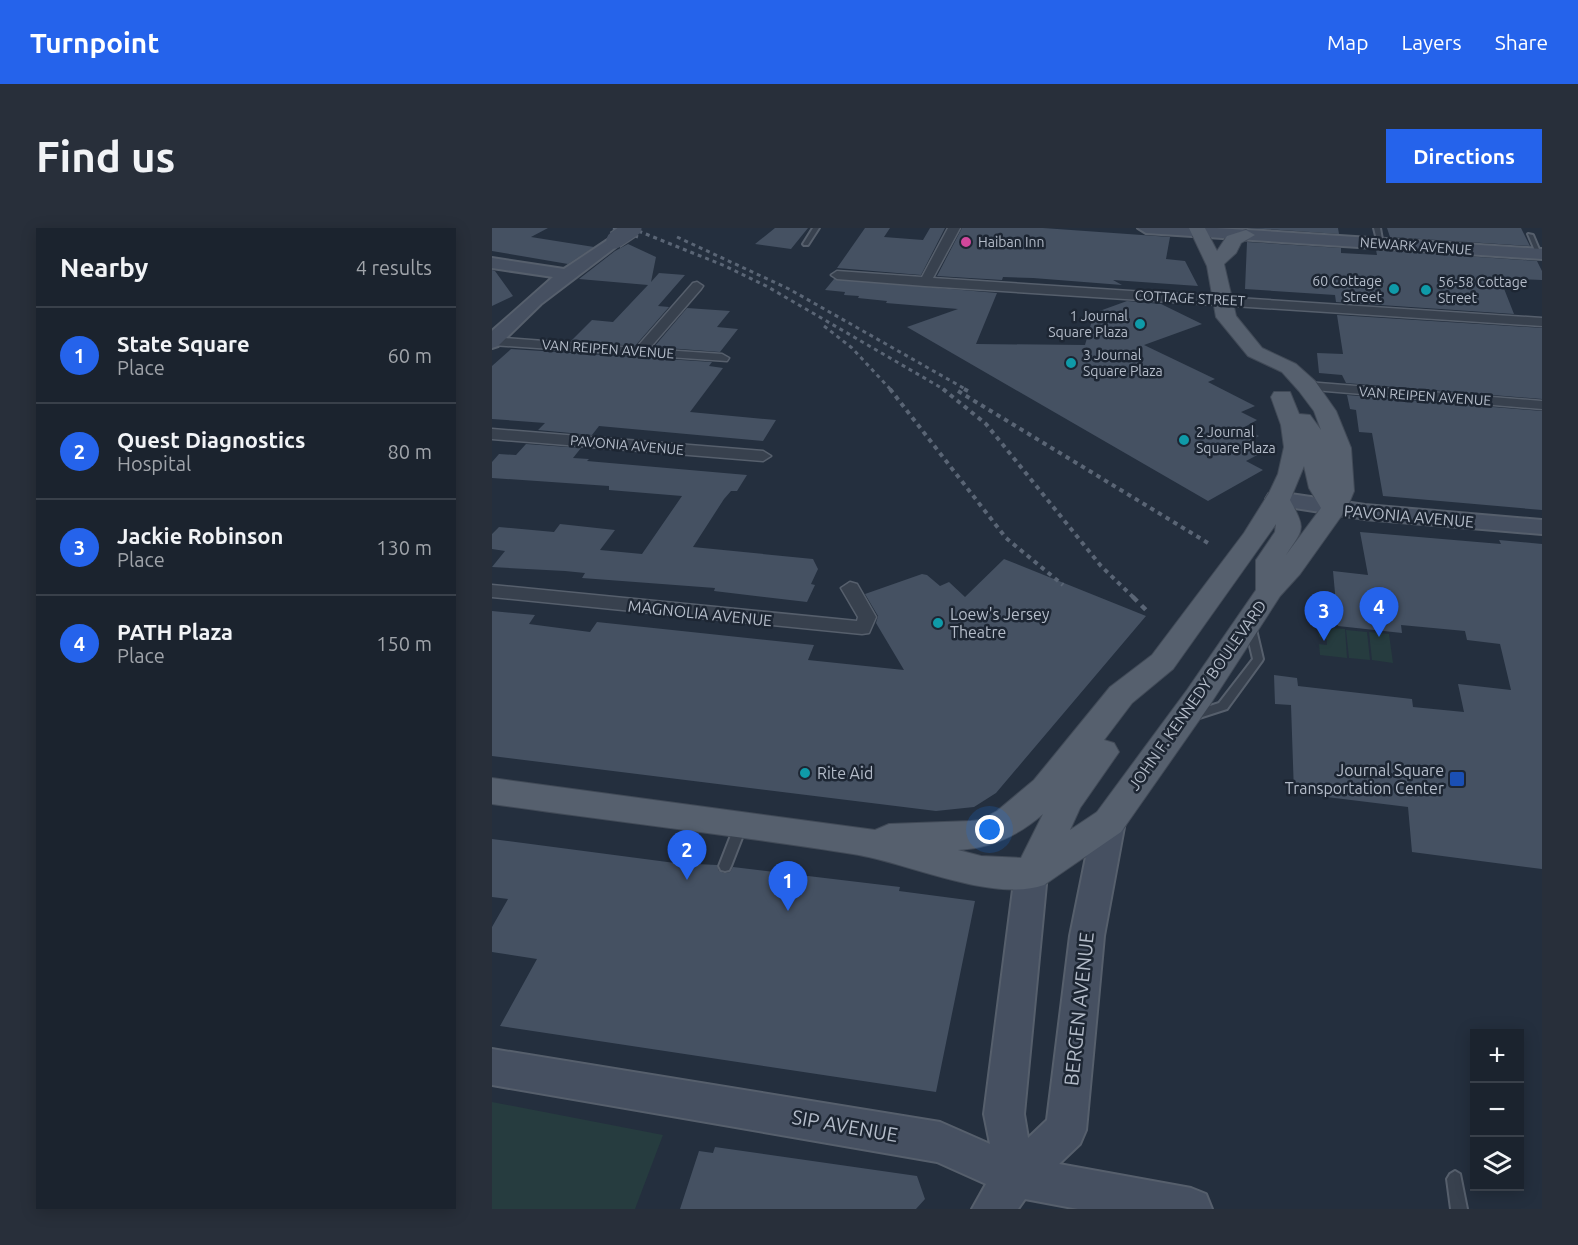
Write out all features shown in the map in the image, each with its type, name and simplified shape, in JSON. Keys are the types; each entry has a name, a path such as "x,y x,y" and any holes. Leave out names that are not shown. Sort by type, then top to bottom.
{"main road":[{"name":"JOHN F. KENNEDY BOULEVARD","path":"492,791 856,840 981,871 1031,874 1109,822 1250,622 1270,590 1290,568 1334,508 1342,491 1339,448 1324,411 1307,386 1289,368 1254,352 1226,316 1215,263 1198,230"},
{"path":"1215,263 1230,249 1233,240 1246,235"},
{"name":"JOHN F. KENNEDY BOULEVARD","path":"856,840 987,833 1012,818 1043,791 1070,761 1123,693 1157,668 1277,499 1295,456 1293,428 1282,397 1256,364 1254,352"},
{"path":"1282,397 1312,432 1318,454 1321,488 1334,508"},
{"path":"1270,590 1269,560 1288,532 1289,523 1277,499"},
{"path":"1031,874 1066,801 1143,698 1157,668"}],"street":[{"path":"493,341 526,306 565,274 633,228"},
{"path":"925,282 954,228"},
{"name":"NEWARK AVENUE","path":"1146,228 1246,235 1379,236 1540,253"},
{"path":"492,263 565,274"},
{"name":"COTTAGE STREET","path":"837,275 1542,322"},
{"path":"640,351 697,286"},
{"name":"VAN REIPEN AVENUE","path":"493,341 722,358"},
{"name":"VAN REIPEN AVENUE","path":"1307,386 1542,405"},
{"name":"PAVONIA AVENUE","path":"492,434 763,456"},
{"name":"PAVONIA AVENUE","path":"1277,499 1334,508 1542,527"},
{"name":"MAGNOLIA AVENUE","path":"492,591 862,628 867,617 850,588"},
{"name":"BERGEN AVENUE","path":"993,1209 1016,1177 1066,1130 1096,869 1109,822"},
{"path":"1016,1177 1004,1114 1029,908 1031,874"},
{"name":"SIP AVENUE","path":"492,1067 940,1142 1016,1177 1191,1209"}],"lane":[{"path":"806,244 816,228"},
{"path":"1530,235 1540,253"},
{"path":"725,866 742,825"},
{"path":"1455,1179 1459,1209"}],"green space":[{"path":"1318,627 1345,629 1347,658 1320,655 1319,644 1327,645 1327,639 1319,637"},
{"path":"1346,630 1367,632 1370,660 1349,658"},
{"path":"1369,632 1389,634 1393,663 1372,660"},
{"path":"492,1102 663,1135 635,1209 492,1209"}],"building":[{"path":"492,228 548,228 531,237 594,247 568,264 492,251"},
{"path":"775,228 808,228 791,249 755,244"},
{"path":"865,228 890,228 884,237 923,240 930,228 945,228 921,275 837,268"},
{"path":"962,228 1043,228 1170,237 1166,259 1185,261 1198,286 1113,280 1122,285 1033,278 1003,277 1002,280 937,276"},
{"path":"1251,228 1338,228 1339,234"},
{"path":"1387,228 1521,228 1530,246 1390,237"},
{"path":"1247,242 1341,248 1341,253 1377,255 1376,250 1537,261 1542,271 1542,280 1501,281 1514,314 1336,302 1335,295 1245,289"},
{"path":"628,244 656,257 651,282 659,273 685,275 658,306 669,307 635,346 571,341 592,320 613,322 648,285 579,279 615,251"},
{"path":"492,270 513,296 492,306"},
{"path":"834,279 997,293 976,344 1085,345 1094,313 1127,301 1161,304 1202,324 1144,345 1215,379 1208,382 1255,406 1241,412 1257,420 1243,428 1259,436 1245,444 1261,453 1246,461 1263,470 1208,501 907,327 958,309 886,303 887,301 858,298 859,296 844,295 845,292 825,290"},
{"path":"687,308 730,311 717,327 738,329 720,352 654,347"},
{"path":"1337,315 1542,328 1542,399 1346,383 1342,375 1319,373 1317,353 1343,354"},
{"path":"511,349 712,362 709,366 723,368 690,412 776,420 763,441 599,426 592,435 538,430 545,423 492,419 492,366"},
{"path":"1347,395 1542,411 1542,510 1383,496 1372,433 1359,432 1356,410 1350,409"},
{"path":"526,444 581,448 573,458 589,459 587,461 747,475 737,491 731,491 724,499 693,547 813,559 818,569 811,584 815,585 807,602 714,591 715,588 582,578 585,573 492,567 505,551 492,549 492,534 499,527 554,532 560,524 615,530 600,550 642,554 682,496 609,490 609,486 492,478 492,462 499,454 516,455"},
{"name":"Journal Square Transportation Center","path":"1360,532 1501,544 1499,540 1542,544 1542,869 1412,852 1408,807 1294,793 1291,705 1275,704 1274,675 1297,678 1298,686 1412,699 1413,707 1464,712 1458,684 1511,690 1500,644 1467,640 1465,631 1401,625 1402,633 1338,626 1333,571 1368,575"},
{"path":"1004,559 1146,616 996,793 974,807 936,811 492,756 492,611 535,615 529,624 590,632 597,622 814,645 808,660 904,670 876,623 878,616 865,594 922,574 927,575 940,586 949,582 965,597"},
{"path":"492,839 675,863 717,865 719,871 724,873 730,872 733,867 900,887 899,891 975,901 936,1092 500,1026 537,959 492,952 492,927 508,899 492,897"},
{"path":"715,1147 917,1176 925,1199 916,1209 680,1209 699,1151 713,1153"}],"railway":[{"path":"613,228 638,237"},
{"path":"631,228 725,266 768,287 945,390"},
{"path":"677,237 789,289 967,390"},
{"path":"824,326 852,348 891,390"},
{"path":"890,389 1006,538 1063,585"},
{"path":"943,389 986,424 1101,566 1134,598"},
{"path":"964,389 968,391"},
{"path":"958,391 1208,543"},
{"path":"1134,598 1148,612"}],"place":[{"name":"Haiban Inn","path":"966,242"},
{"name":"60 Cottage Street","path":"1394,289"},
{"name":"56-58 Cottage Street","path":"1426,290"},
{"name":"1 Journal Square Plaza","path":"1140,324"},
{"name":"3 Journal Square Plaza","path":"1071,363"},
{"name":"2 Journal Square Plaza","path":"1184,440"},
{"name":"Loew's Jersey Theatre","path":"938,623"},
{"name":"PATH Plaza","path":"1379,637"},
{"name":"Jackie Robinson","path":"1324,641"},
{"name":"Rite Aid","path":"805,773"},
{"name":"Journal Square Transportation Center","path":"1457,779"},
{"name":"Quest Diagnostics","path":"687,880"},
{"name":"State Square","path":"788,911"}]}
